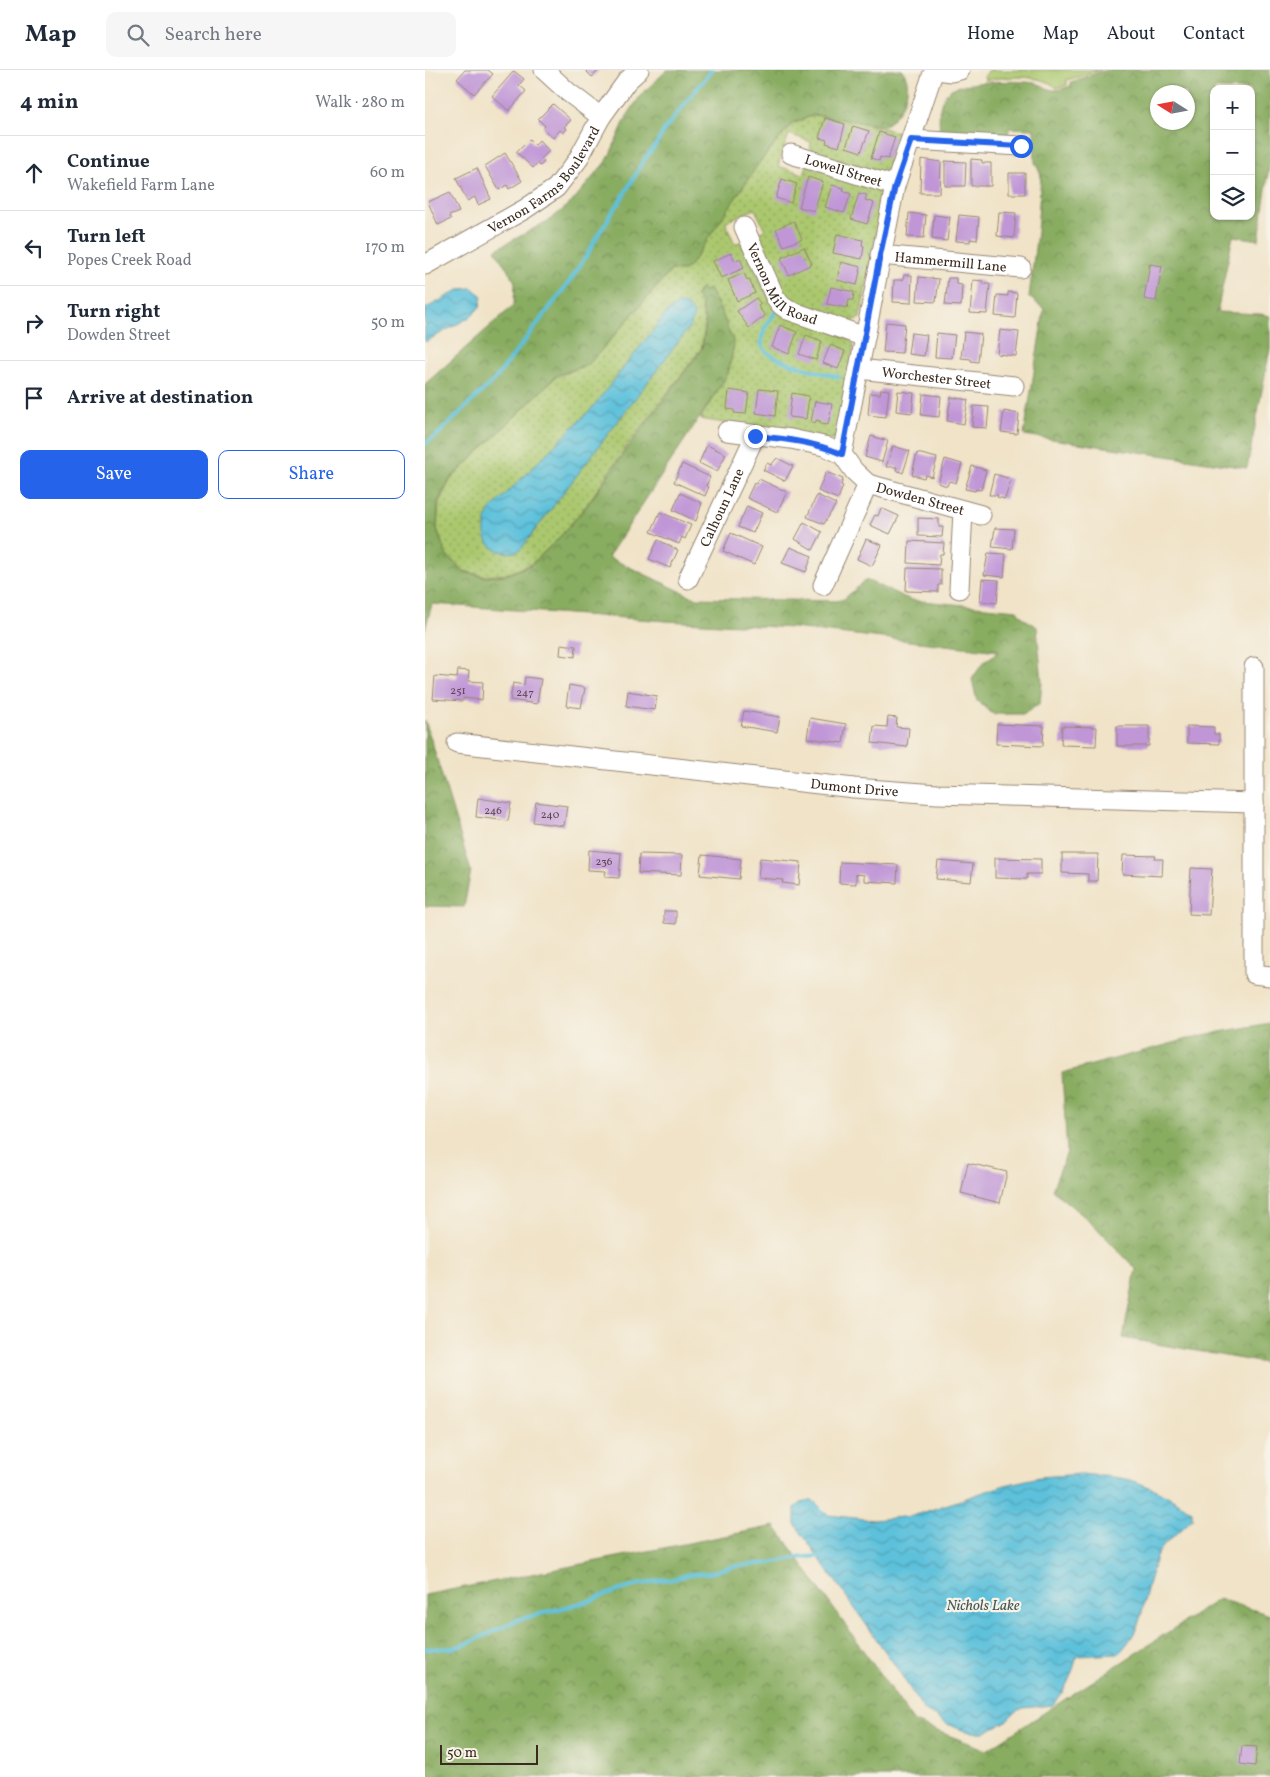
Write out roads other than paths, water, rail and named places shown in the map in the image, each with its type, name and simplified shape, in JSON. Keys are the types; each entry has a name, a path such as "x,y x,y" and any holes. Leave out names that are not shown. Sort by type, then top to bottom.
{"street":[{"path":"544,70 568,92 601,117"},
{"name":"Vernon Farms Boulevard","path":"425,265 525,209 556,188 577,161 601,117 627,81 639,70"},
{"path":"727,431 791,439 824,446 842,454 895,186 936,70 951,72 960,70"},
{"path":"911,140 1021,146"},
{"name":"Lowell Street","path":"791,154 895,186"},
{"name":"Vernon Mill Road","path":"744,227 775,297 781,305 789,310 865,337"},
{"name":"Hammermill Lane","path":"880,255 1021,268"},
{"name":"Worchester Street","path":"859,369 1014,386"},
{"name":"Calhoun Lane","path":"689,579 755,436"},
{"name":"Dowden Street","path":"842,454 854,471 868,484 972,513 959,589"},
{"path":"823,585 868,484"},
{"path":"1254,666 1255,804 1262,975"},
{"name":"Dumont Drive","path":"457,743 854,788 937,794 1255,804"}],"water":[{"path":"472,288 482,296 480,307 470,317 425,342 425,309 460,289"},
{"path":"679,304 688,307 694,314 691,325 520,550 506,552 496,550 487,541 485,536 487,516 490,510 592,408 668,311"},
{"name":"Nichols Lake","path":"1082,1474 1123,1479 1145,1485 1170,1497 1192,1511 1192,1519 1165,1544 1157,1555 1138,1624 1134,1633 1118,1654 1077,1656 1068,1682 1053,1705 1023,1708 1005,1722 983,1733 965,1731 947,1724 924,1710 894,1664 795,1524 795,1508 804,1501 814,1501 828,1515 873,1520 913,1516 1005,1485 1040,1477"}],"waterway":[{"path":"425,444 436,436 496,378 567,285 664,130 712,70"},
{"path":"777,310 766,326 763,335 762,345 766,351 796,366 839,377"},
{"path":"425,1649 454,1648 469,1643 517,1620 593,1600 640,1584 665,1579 670,1580 690,1574 709,1573 735,1566 821,1556"}]}
